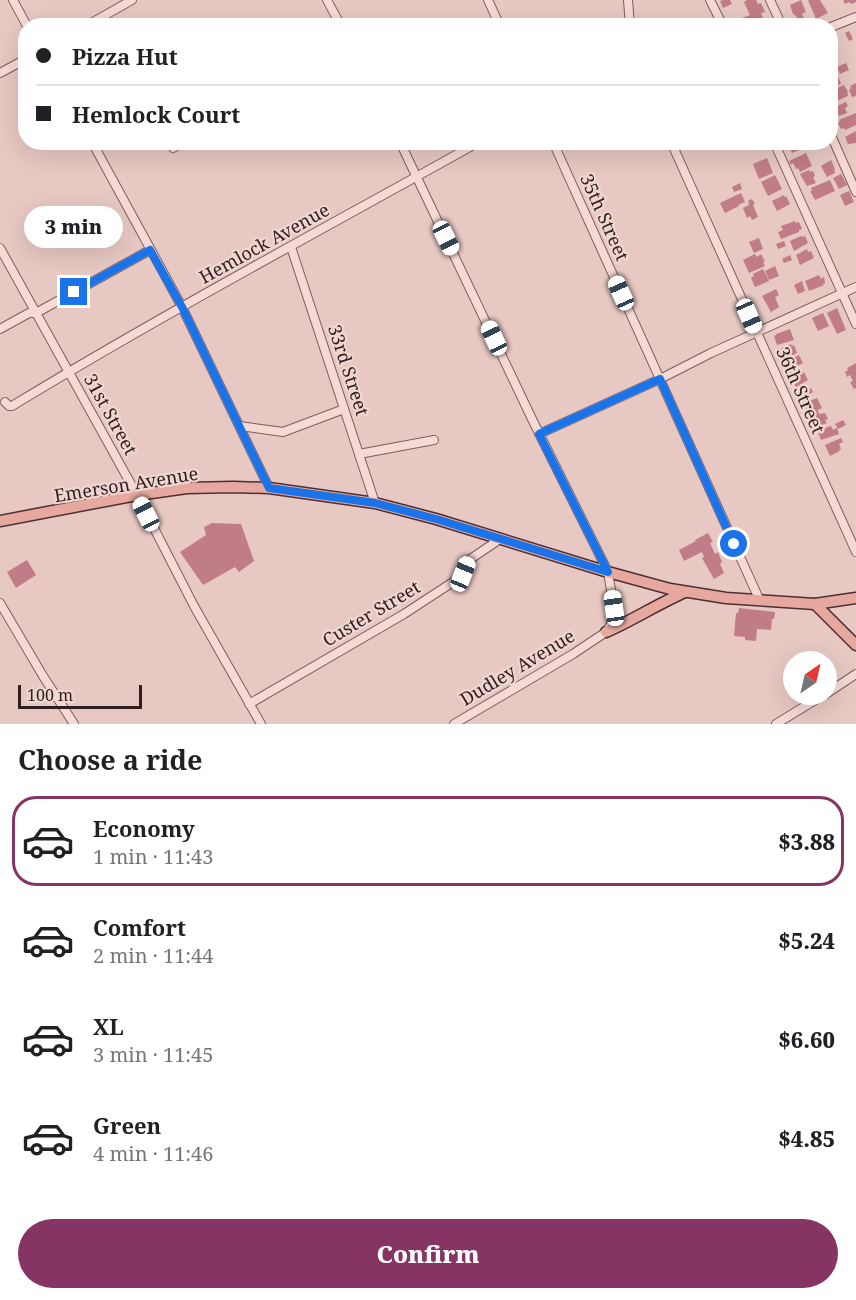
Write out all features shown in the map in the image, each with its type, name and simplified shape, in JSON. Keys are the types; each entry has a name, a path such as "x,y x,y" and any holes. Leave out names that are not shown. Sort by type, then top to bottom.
{"main road":[{"name":"Emerson Avenue","path":"0,521 187,488 269,488 375,503 436,519 608,572 686,592 726,598 815,604 856,598"},
{"path":"606,632 686,592"},
{"path":"815,604 856,645"}],"street":[{"path":"13,0 23,18"},
{"path":"100,18 132,0"},
{"path":"327,0 336,18"},
{"path":"488,0 496,18"},
{"path":"628,0 629,18"},
{"path":"710,0 719,18"},
{"path":"770,0 778,18"},
{"path":"838,24 856,17"},
{"path":"0,73 18,63"},
{"path":"96,150 182,307 269,488"},
{"path":"404,150 539,434 608,572 614,608 611,624 606,632"},
{"name":"Hemlock Avenue","path":"5,402 12,406 182,307 465,150"},
{"name":"35th Street","path":"557,150 759,601"},
{"name":"36th Street","path":"675,150 856,552"},
{"path":"778,150 856,324"},
{"path":"838,150 856,192"},
{"name":"33rd Street","path":"291,247 375,503"},
{"path":"0,329 29,313 36,313 150,250"},
{"name":"31st Street","path":"1,251 137,495 194,606 261,724"},
{"path":"539,434 856,287"},
{"path":"240,426 283,432 344,409"},
{"path":"359,454 434,440"},
{"name":"Custer Street","path":"249,704 404,614 463,574 469,560 500,539"},
{"path":"0,603 74,724"},
{"name":"Dudley Avenue","path":"454,724 606,632"},
{"path":"837,687 856,674"},
{"path":"776,724 808,705"}],"building":[{"path":"730,0 732,4 723,8 720,1"},
{"path":"756,0 758,4 761,3 765,12 761,13 763,18 742,18 750,15 744,2"},
{"path":"801,0 806,12 802,14 804,18 797,18 790,5"},
{"path":"808,0 820,0 828,13 816,18"},
{"path":"843,0 856,0 856,2 845,4"},
{"path":"849,31 853,39 849,41 845,33"},
{"path":"846,63 849,70 840,74 838,67"},
{"path":"856,83 856,96 852,97 850,86"},
{"path":"844,85 848,96 838,100 838,88"},
{"path":"846,102 847,113 839,116 838,106"},
{"path":"856,113 856,125 845,130 841,129 839,120"},
{"path":"856,131 856,143 848,144 845,137"},
{"path":"806,153 812,166 800,172 789,161"},
{"path":"767,158 773,173 759,179 753,164"},
{"path":"831,160 835,173 827,177 821,166"},
{"path":"809,170 813,171 816,183 807,186 800,174"},
{"path":"841,174 847,185 839,189 833,178"},
{"path":"775,175 782,189 768,196 761,182"},
{"path":"830,180 835,191 815,200 810,191 812,191 811,188"},
{"path":"740,183 742,189 734,192 732,187"},
{"path":"849,191 854,202 845,206 840,195"},
{"path":"741,193 745,202 725,213 720,203"},
{"path":"784,195 790,204 777,211 772,201"},
{"path":"752,199 758,217 752,220 750,216 747,218 743,208 749,205 748,201"},
{"path":"795,221 799,222 802,229 781,239 778,232 783,230 781,226"},
{"path":"805,236 808,243 794,251 790,241"},
{"path":"759,238 763,249 754,253 749,242"},
{"path":"784,241 786,246 778,249 776,244"},
{"path":"807,249 808,252 811,251 814,258 800,265 796,255"},
{"path":"755,254 757,257 761,254 765,266 749,273 743,260"},
{"path":"790,255 792,260 784,263 782,259"},
{"path":"775,266 779,276 769,280 765,271"},
{"path":"763,269 769,281 755,287 751,278 753,274"},
{"path":"819,275 821,279 824,277 824,285 809,291 805,281"},
{"path":"802,281 805,291 798,294 794,285"},
{"path":"776,289 779,295 775,297 779,307 771,312 762,296"},
{"path":"837,308 846,330 837,334 827,313"},
{"path":"823,313 829,326 818,331 812,318"},
{"path":"790,329 794,340 777,345 774,336"},
{"path":"791,344 794,345 797,353 782,360 778,350"},
{"path":"799,355 803,363 794,368 796,371 790,373 785,362"},
{"path":"856,363 856,388 854,389 850,382 853,381 850,375 847,377 845,372 847,368"},
{"path":"804,372 808,380 796,387 791,376"},
{"path":"806,386 813,392 807,397 808,400 803,401 797,390"},
{"path":"817,398 822,408 818,410 819,414 825,413 828,419 825,420 827,423 816,428 805,406 810,404 809,401"},
{"path":"843,420 846,425 838,429 835,424"},
{"path":"831,426 833,430 837,428 839,434 821,440 818,430"},
{"path":"841,438 843,442 839,444 840,451 830,456 825,445"},
{"path":"212,523 241,524 254,561 239,572 235,567 203,585 180,552 206,535 204,527"},
{"path":"708,533 713,542 710,543 715,554 718,552 722,562 720,564 724,573 714,579 702,558 704,557 702,552 684,561 679,550"},
{"path":"27,560 36,575 16,588 7,572"},
{"path":"739,608 775,612 771,630 757,629 756,641 734,636 736,613"}],"route":[{"path":"74,292 150,250 182,307 269,488 375,503 436,519 608,572 539,434 660,379 734,544"}]}
